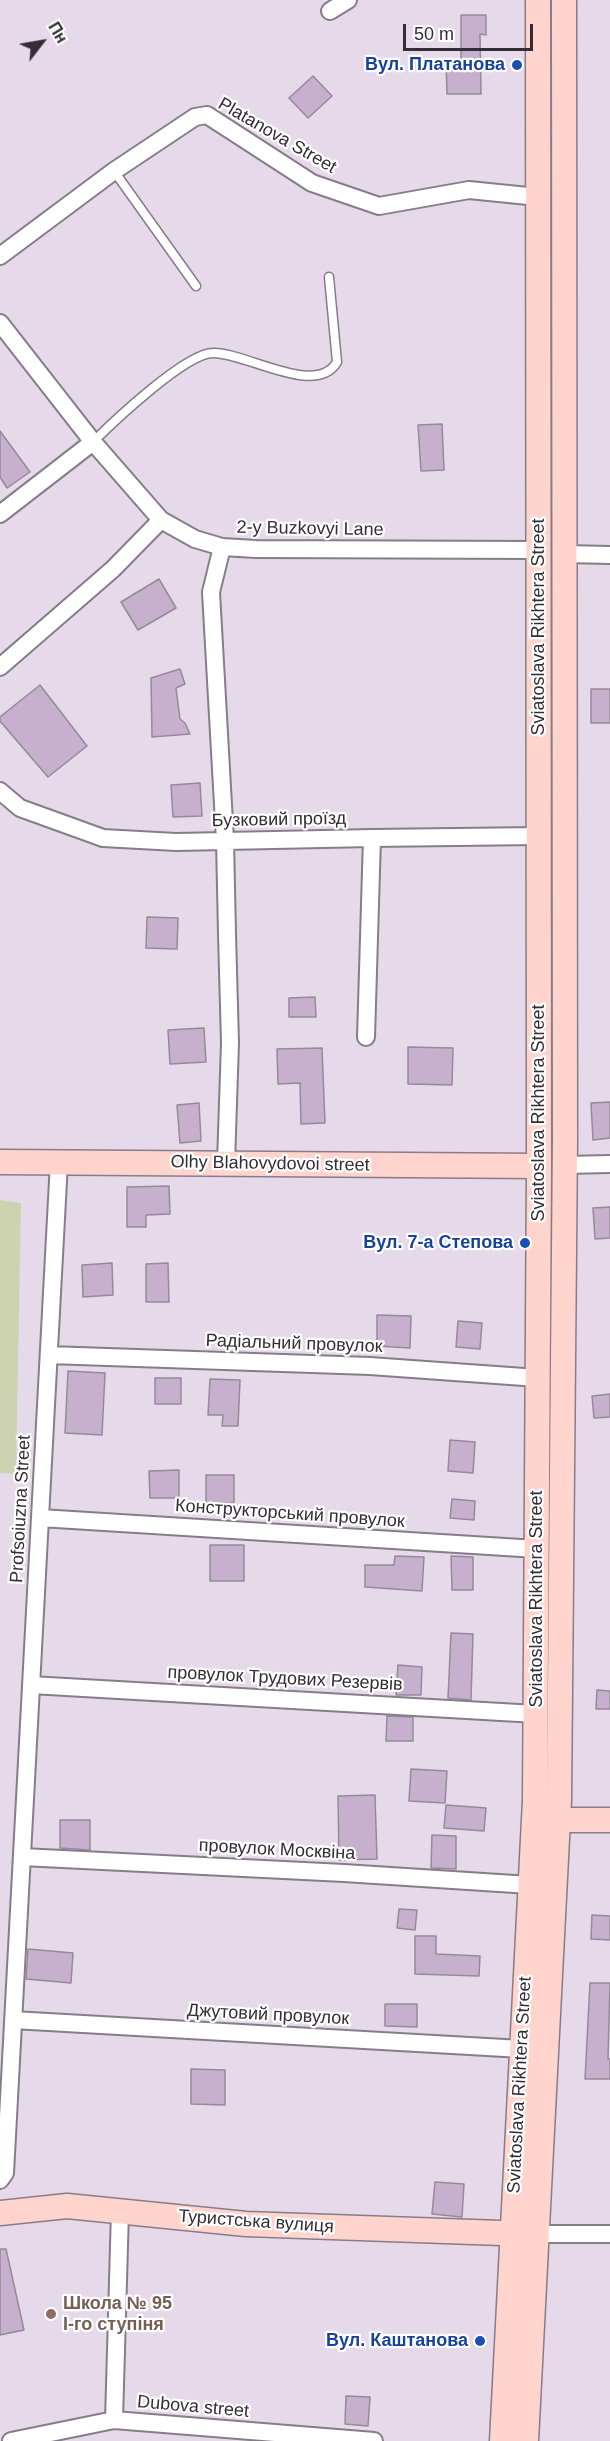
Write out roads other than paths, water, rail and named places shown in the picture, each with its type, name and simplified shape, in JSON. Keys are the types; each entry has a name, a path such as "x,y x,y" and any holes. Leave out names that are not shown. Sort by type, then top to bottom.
{"main road":[{"name":"Sviatoslava Rikhtera Street","path":"526,2441 522,2049 534,1819 538,1377 538,0"},
{"name":"Sviatoslava Rikhtera Street","path":"502,2441 525,2234 558,1821 565,1165 564,0"},
{"name":"Olhy Blahovydovoi street","path":"0,1162 539,1166"},
{"path":"534,1819 610,1820"},
{"name":"Туристська вулиця","path":"0,2214 67,2206 246,2224 525,2234"}],"street":[{"path":"330,11 348,0"},
{"name":"Platanova Street","path":"0,256 114,171 195,117 207,114 312,183 379,206 469,190 538,197"},
{"name":"2-y Buzkovyi Lane","path":"0,323 93,442 161,520 195,538 222,547 267,549 538,550"},
{"path":"0,514 93,442"},
{"path":"0,667 113,569 161,520"},
{"path":"222,547 211,592 225,840 230,1043 226,1163"},
{"path":"564,554 610,555"},
{"name":"Бузковий проїзд","path":"0,790 20,808 103,838 176,842 539,836"},
{"path":"366,1037 372,838"},
{"name":"Profsoiuzna Street","path":"0,2180 5,2173 59,1162"},
{"path":"565,1165 610,1164"},
{"name":"Радіальний провулок","path":"49,1355 370,1366 538,1377"},
{"name":"Конструкторський провулок","path":"40,1518 537,1549"},
{"name":"провулок Трудових Резервів","path":"31,1685 536,1714"},
{"name":"провулок Москвіна","path":"22,1857 345,1873 530,1885"},
{"name":"Джутовий провулок","path":"13,2020 522,2049"},
{"path":"114,2420 120,2211"},
{"name":"Туристська вулиця","path":"525,2234 610,2234"},
{"name":"Dubova street","path":"11,2441 114,2420 374,2441"}],"lane":[{"path":"114,171 196,286"},
{"path":"93,442 120,415 177,369 211,352 240,357 284,373 320,375 332,371 337,362 329,277"}],"place":[{"name":"Вул. Платанова","path":"517,65"},
{"name":"Вул. 7-а Степова","path":"525,1243"},
{"name":"Школа № 95 І-го ступіня","path":"51,2314"},
{"name":"Вул. Каштанова","path":"480,2341"}]}
